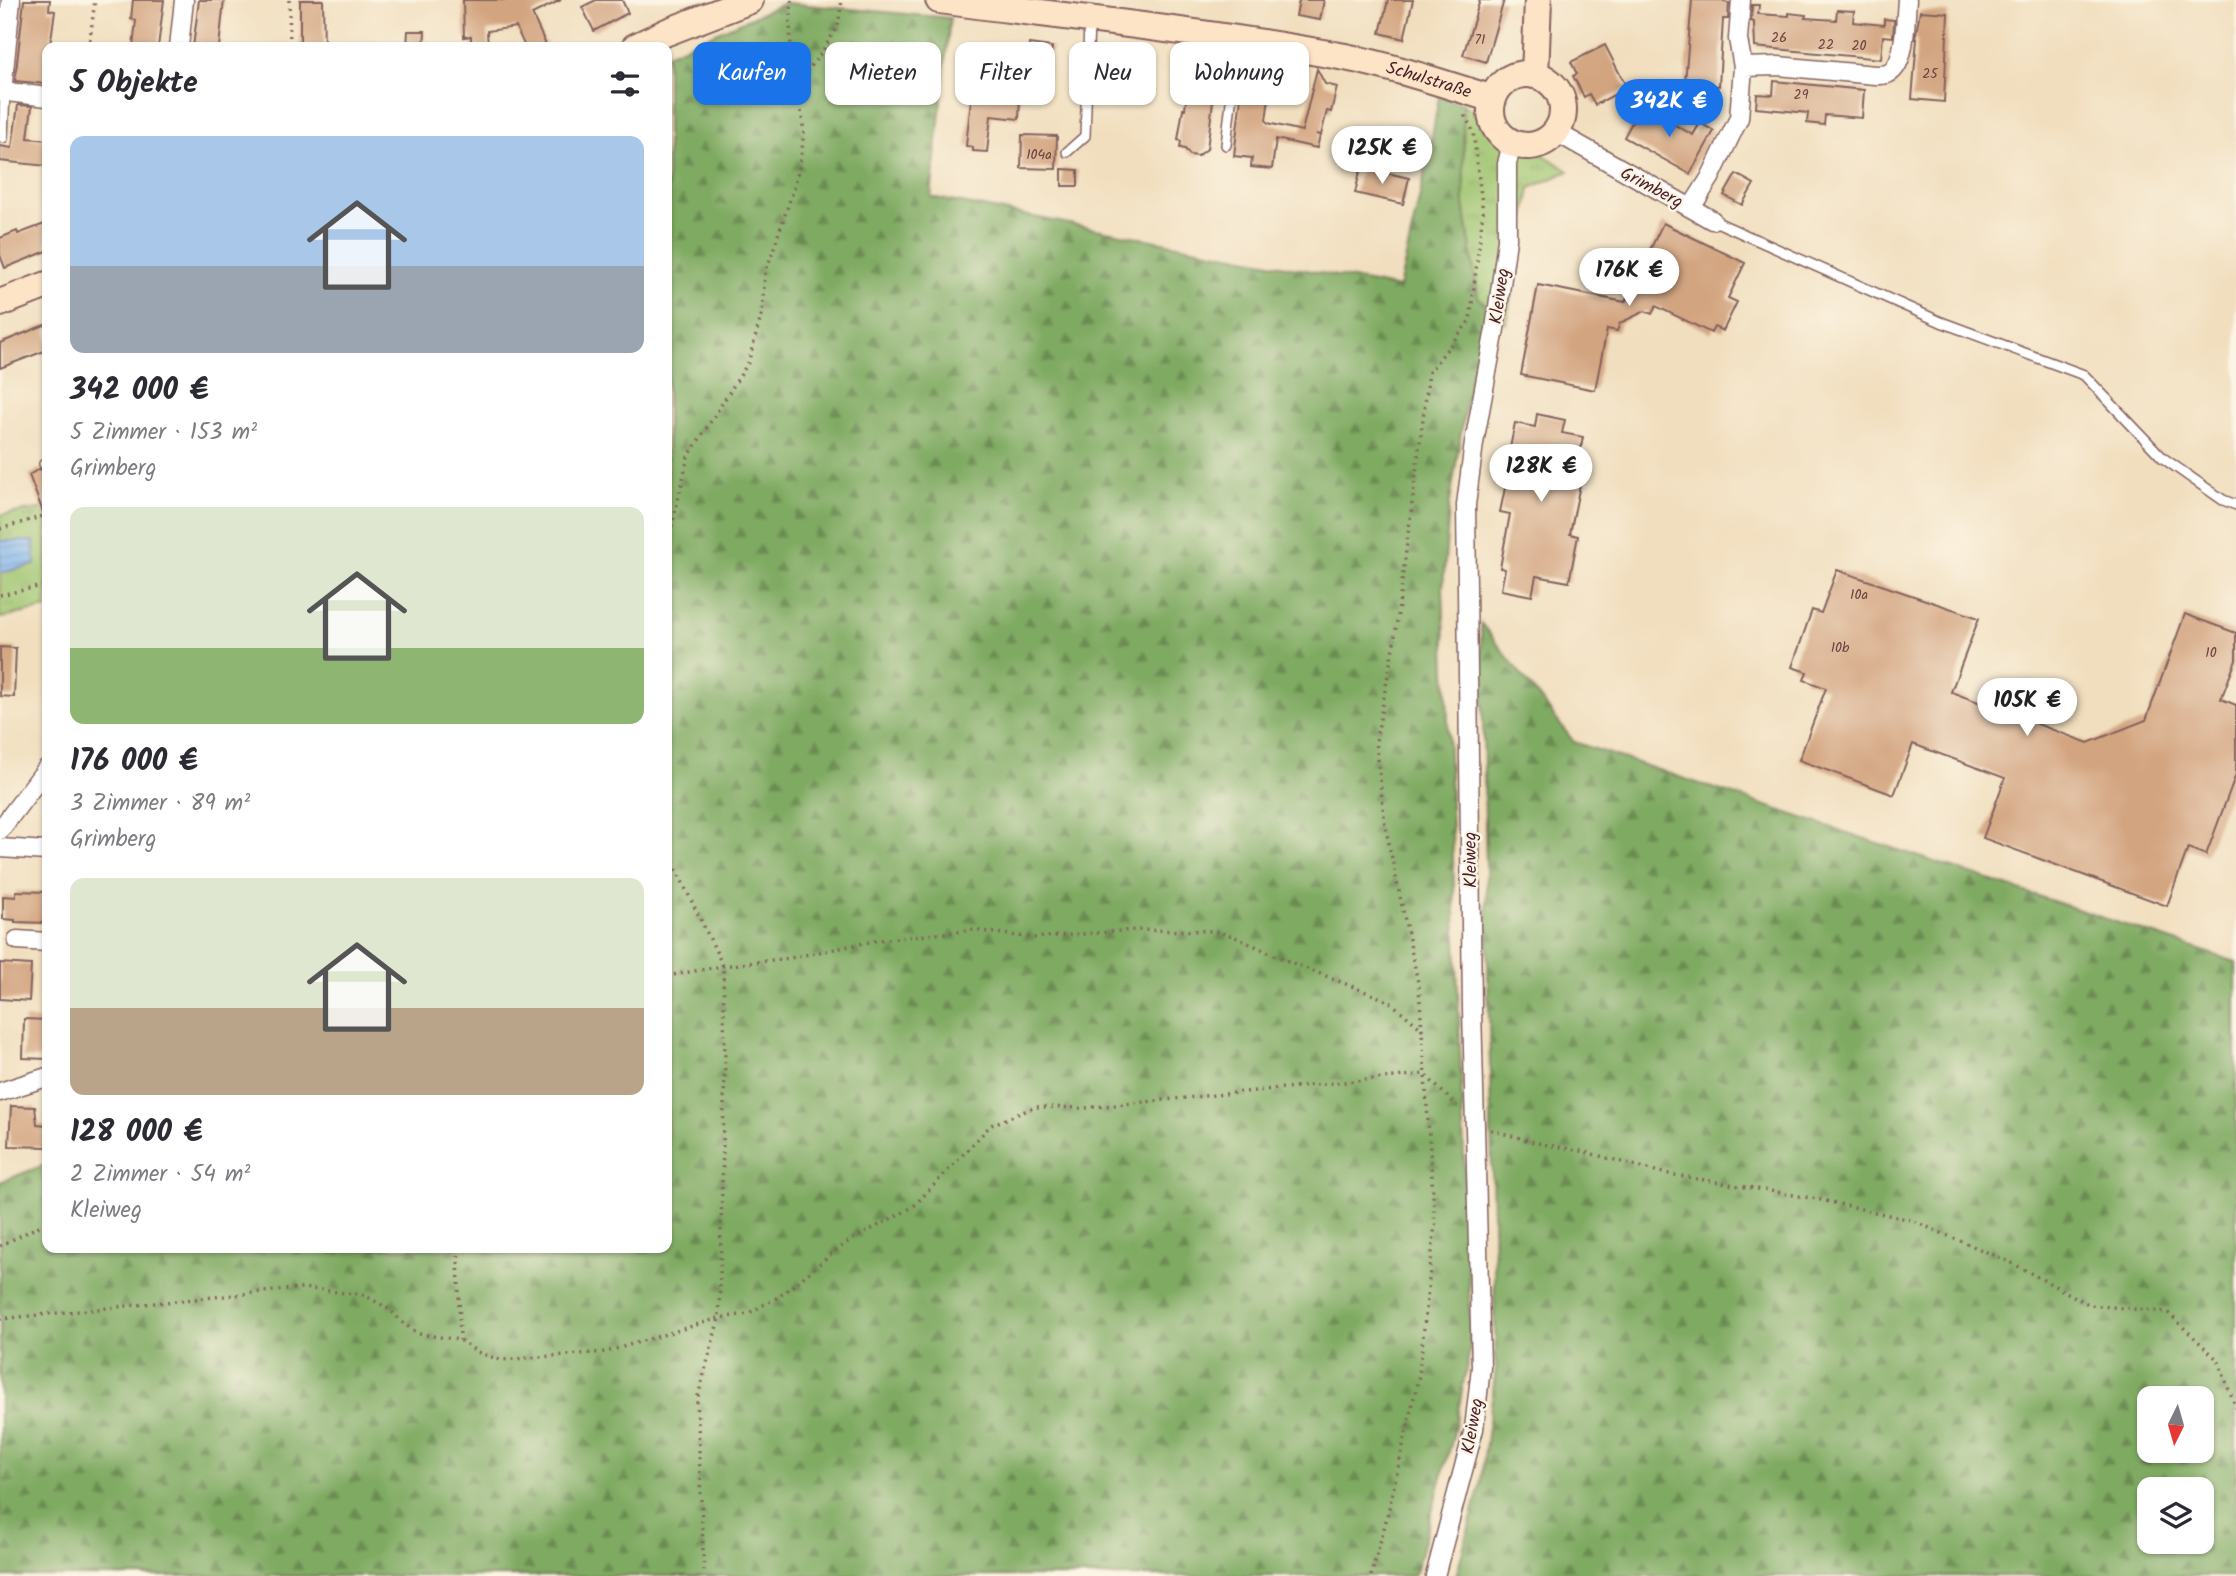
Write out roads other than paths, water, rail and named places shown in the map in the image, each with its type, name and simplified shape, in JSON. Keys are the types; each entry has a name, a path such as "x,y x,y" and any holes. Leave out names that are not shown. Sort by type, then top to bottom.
{"main road":[{"path":"646,42 750,0"},
{"name":"Schulstraße","path":"939,0 1021,6 1089,20 1347,58 1482,96"},
{"path":"1535,75 1538,0"},
{"path":"1535,75 1545,79 1560,94 1563,115 1556,132 1542,143 1523,146 1503,138 1482,96 1497,90 1514,77 1535,75"},
{"path":"0,303 42,287"}],"street":[{"path":"11,0 2,92 42,96"},
{"path":"180,42 184,0"},
{"path":"1691,208 1710,178 1739,118 1743,67 1738,39 1741,0"},
{"path":"1743,67 1778,66 1888,74 1898,65 1902,52 1907,0"},
{"name":"Grimberg","path":"1556,132 1712,220"},
{"name":"Kleiweg","path":"1435,1576 1475,1429 1481,1367 1472,1008 1466,505 1507,240 1507,164 1512,143"},
{"path":"0,830 42,775"},
{"path":"0,848 42,851"},
{"path":"17,940 42,942"},
{"path":"0,1092 42,1079"}],"lane":[{"path":"1067,152 1085,136 1089,20"},
{"path":"1226,145 1239,40"},
{"path":"2,92 3,138"},
{"path":"1712,220 1941,322 2084,375 2163,458 2223,500 2236,505"}],"water":[{"path":"0,541 34,541 35,565 0,573"}]}
